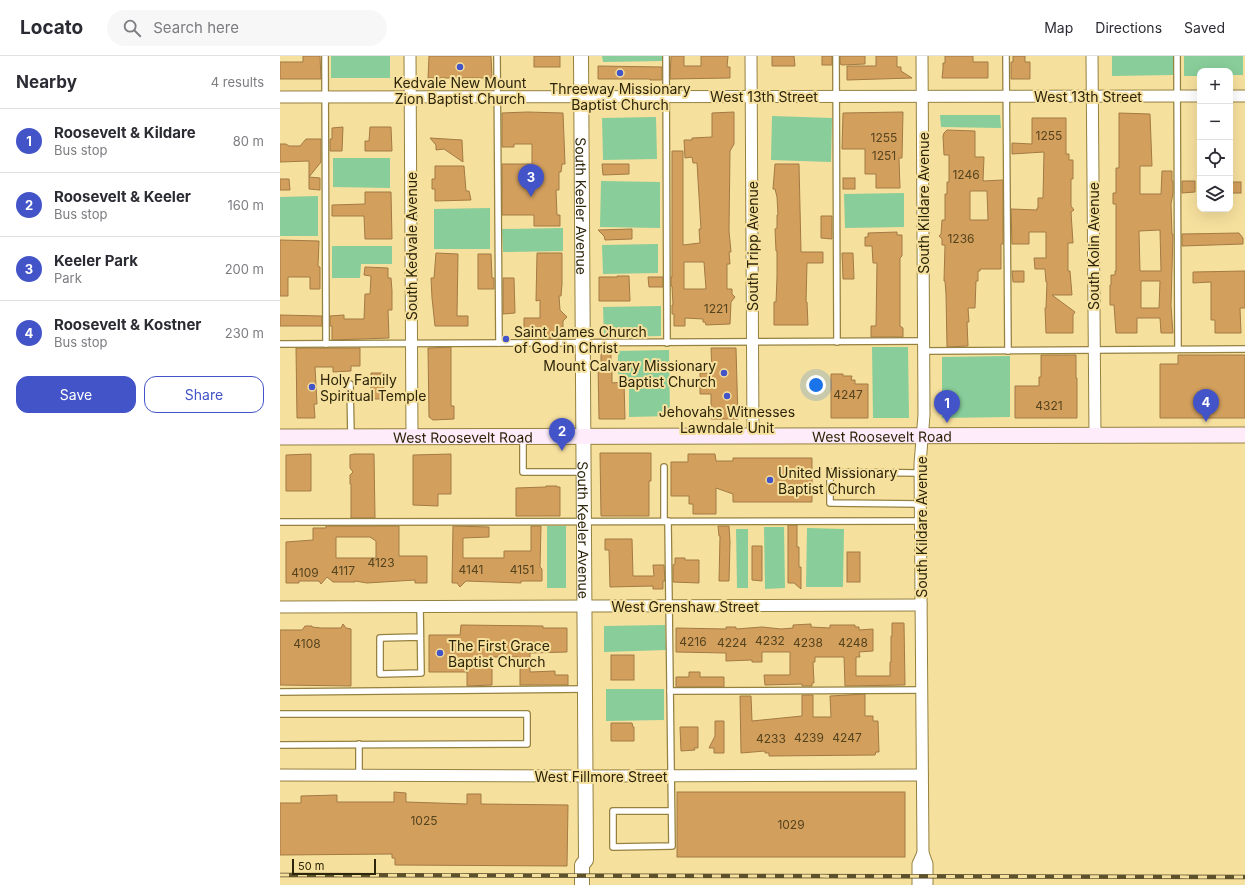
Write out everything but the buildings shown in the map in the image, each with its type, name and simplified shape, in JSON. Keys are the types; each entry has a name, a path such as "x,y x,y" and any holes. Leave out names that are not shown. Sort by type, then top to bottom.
{"main road":[{"name":"West Roosevelt Road","path":"280,437 1245,435"}],"street":[{"name":"South Kedvale Avenue","path":"410,56 412,437"},
{"name":"South Keeler Avenue","path":"581,56 586,860 582,866 582,885"},
{"name":"South Tripp Avenue","path":"751,56 753,436"},
{"name":"South Kildare Avenue","path":"922,56 924,415 920,473 920,521 923,853 927,864 927,885"},
{"name":"South Kolin Avenue","path":"1092,56 1095,436"},
{"name":"West 13th Street","path":"280,96 1197,96"},
{"path":"1233,96 1245,96"},
{"name":"West Grenshaw Street","path":"280,607 921,605"},
{"name":"West Fillmore Street","path":"280,775 922,775"},
{"name":"South Kildare Avenue","path":"918,885 918,864 923,853"},
{"name":"South Keeler Avenue","path":"586,860 590,865 590,885"}],"lane":[{"path":"325,56 326,344"},
{"path":"497,56 499,343"},
{"path":"666,56 667,342"},
{"path":"836,56 837,342"},
{"path":"1006,56 1008,351"},
{"path":"1177,56 1178,349"},
{"path":"280,344 837,342 1008,351 1245,349"},
{"path":"350,384 351,437"},
{"path":"523,436 523,472 584,472"},
{"path":"664,466 670,606 670,691 672,811 672,846 613,847 613,811 672,811"},
{"path":"920,473 830,472 830,503 920,504"},
{"path":"280,522 920,521"},
{"path":"420,607 421,673 380,674 380,638 420,637"},
{"path":"280,692 585,689"},
{"path":"670,691 922,690"},
{"path":"280,714 527,714 527,744 280,745"},
{"path":"359,744 359,775"}],"green space":[{"path":"331,56 390,56 390,78 331,78"},
{"path":"602,56 662,56 662,61 603,62"},
{"path":"1112,56 1173,56 1173,75 1112,76"},
{"path":"1184,56 1243,56 1243,75 1233,75 1233,68 1197,68 1197,76 1184,76"},
{"path":"940,115 1000,115 1001,128 941,127"},
{"path":"772,116 832,118 831,162 771,160"},
{"path":"656,117 657,159 603,160 602,118"},
{"path":"333,158 390,158 390,188 333,187"},
{"path":"601,181 660,182 660,228 600,227"},
{"path":"904,193 904,227 845,228 844,194"},
{"path":"318,196 318,236 280,236 280,197"},
{"path":"490,208 490,249 434,249 434,209"},
{"path":"563,228 563,251 503,252 502,229"},
{"path":"658,244 658,273 603,274 602,245"},
{"path":"332,246 392,246 392,264 361,264 360,278 332,278"},
{"path":"661,306 661,336 604,337 603,307"},
{"path":"872,347 908,347 909,418 873,418"},
{"path":"669,350 670,416 629,417 629,379 618,379 618,351"},
{"path":"1010,356 1010,417 942,418 942,357"},
{"path":"547,526 566,526 566,588 547,588"},
{"path":"764,527 784,527 785,588 765,589"},
{"path":"807,528 844,529 843,587 806,587"},
{"path":"736,529 748,529 748,588 737,588"},
{"path":"665,625 666,650 604,652 604,626"},
{"path":"606,689 664,689 664,720 606,721"}],"railway":[{"path":"280,875 1245,877"}],"place":[{"name":"Kedvale New Mount Zion Baptist Church","path":"460,67"},
{"name":"Threeway Missionary Baptist Church","path":"620,73"},
{"name":"Keeler Park","path":"531,197"},
{"name":"Saint James Church of God in Christ","path":"506,339"},
{"name":"Mount Calvary Missionary Baptist Church","path":"724,373"},
{"name":"Holy Family Spiritual Temple","path":"312,387"},
{"name":"Jehovahs Witnesses Lawndale Unit","path":"727,396"},
{"name":"Roosevelt & Kostner","path":"1206,422"},
{"name":"Roosevelt & Kildare","path":"947,423"},
{"name":"Roosevelt & Keeler","path":"562,451"},
{"name":"United Missionary Baptist Church","path":"770,480"},
{"name":"The First Grace Baptist Church","path":"440,653"}]}
